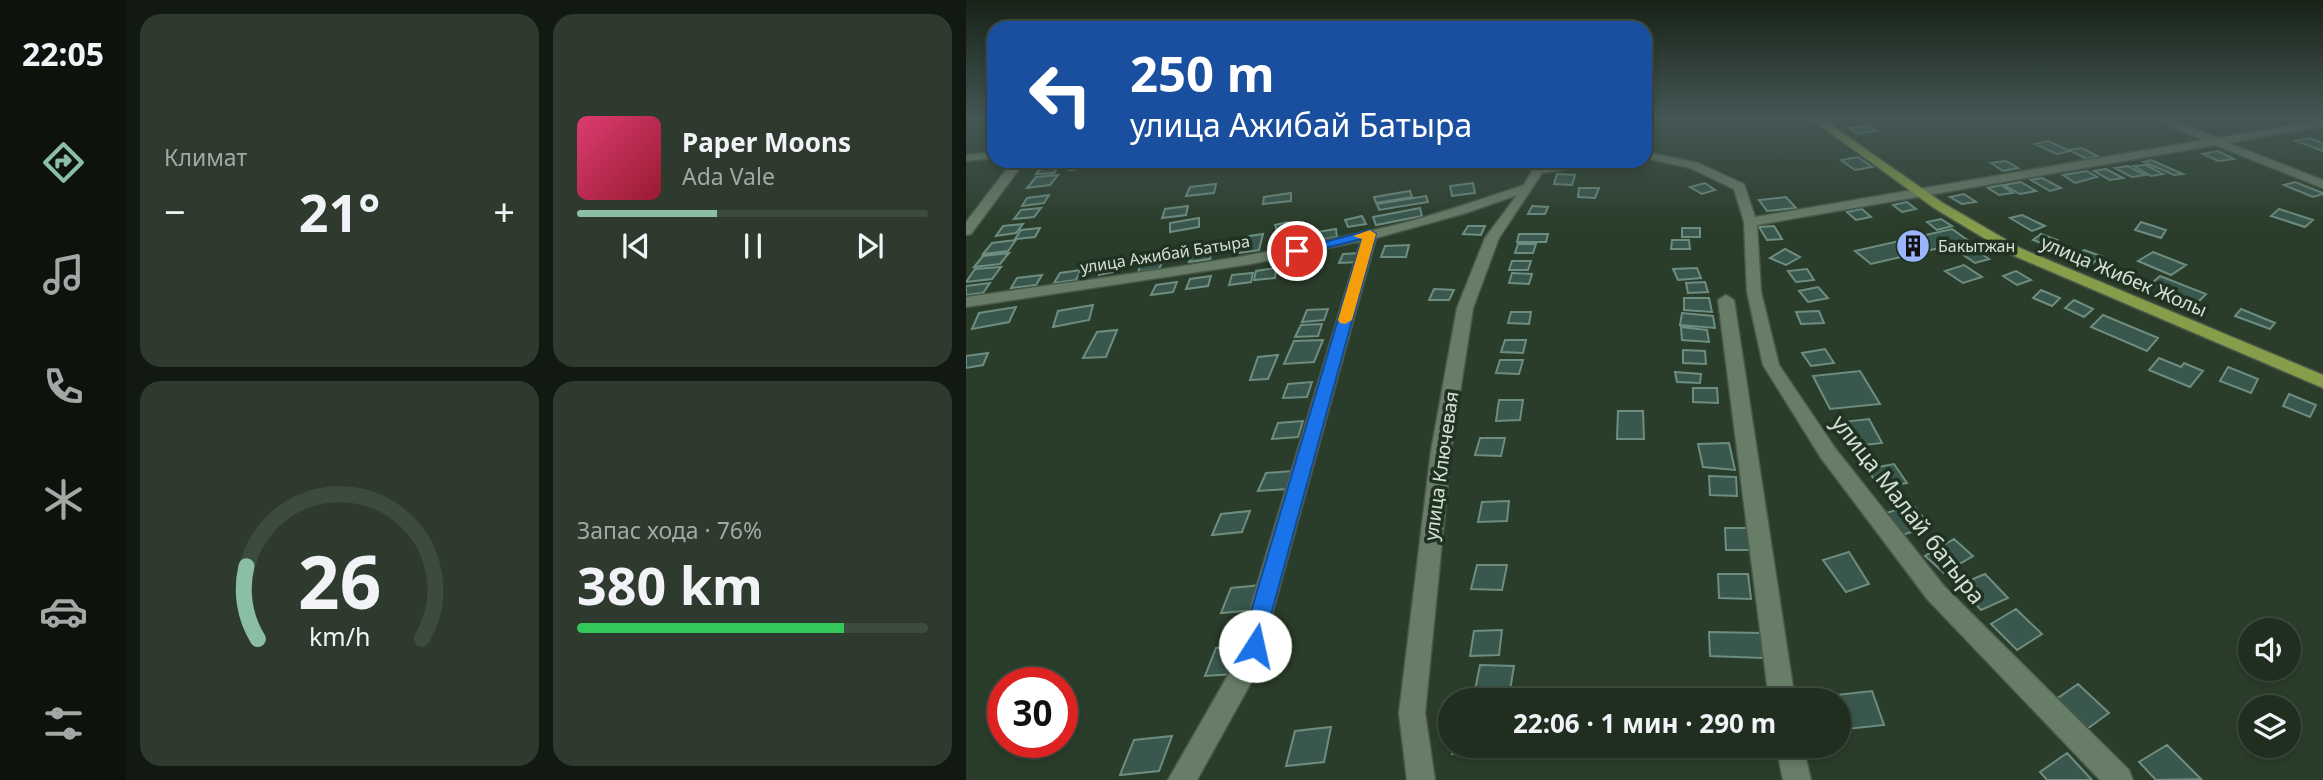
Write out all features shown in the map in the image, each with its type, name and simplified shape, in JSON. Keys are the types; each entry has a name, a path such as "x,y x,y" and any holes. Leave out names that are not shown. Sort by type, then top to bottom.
{"main road":[{"name":"улица Жибек Жолы","path":"1866,154 1977,231 2017,252 2323,382"}],"street":[{"path":"1652,156 1705,168 1740,187 1750,222 2142,154"},
{"path":"2245,154 2323,184"},
{"path":"966,158 987,156"},
{"path":"966,231 1013,168"},
{"path":"1532,173 1560,168"},
{"name":"улица Ажибай Батыра","path":"966,302 1297,251 1478,206 1532,173"},
{"name":"улица Ключевая","path":"1421,780 1412,713 1441,452 1465,308 1492,238 1532,173"},
{"name":"улица Малай батыра","path":"1750,222 1754,292 1771,365 1828,453 1936,593 2119,780"},
{"path":"1181,780 1249,662 1262,629 1259,618 1370,234"},
{"path":"1726,300 1780,688"},
{"path":"1792,758 1797,780"}],"building":[{"path":"2078,154 2098,156 2087,159"},
{"path":"2204,154 2225,154 2234,159 2218,161"},
{"path":"1858,157 1872,167 1855,170 1841,160"},
{"path":"2151,160 2183,174 2174,175 2144,162"},
{"path":"2006,161 2018,168 2003,171 1991,163"},
{"path":"2146,165 2163,174 2151,176 2134,166"},
{"path":"2128,166 2145,175 2132,177 2115,168"},
{"path":"1041,168 1058,168 1054,173 1036,174"},
{"path":"2106,169 2123,178 2110,180 2094,171"},
{"path":"2087,171 2097,177 2075,183 2063,175"},
{"path":"1557,174 1575,175 1572,185 1554,184"},
{"path":"1058,175 1050,185 1027,188 1036,177"},
{"path":"2042,178 2061,188 2050,191 2031,180"},
{"path":"2021,182 2036,191 2020,194 2004,185"},
{"path":"2295,182 2323,194 2313,197 2284,185"},
{"path":"1473,183 1475,193 1452,196 1450,186"},
{"path":"1705,183 1715,190 1702,194 1690,187"},
{"path":"1216,184 1214,193 1186,196 1190,187"},
{"path":"2001,185 2013,193 1999,195 1988,188"},
{"path":"1579,188 1599,188 1595,198 1578,197"},
{"path":"1410,191 1412,197 1376,203 1374,197"},
{"path":"1291,193 1291,201 1263,204 1264,197"},
{"path":"1964,194 1976,202 1962,204 1950,197"},
{"path":"1049,195 1044,203 1022,206 1027,198"},
{"path":"1426,196 1428,202 1379,210 1377,204"},
{"path":"1786,197 1796,208 1767,211 1759,200"},
{"path":"1907,202 1916,209 1902,212 1893,205"},
{"path":"1188,206 1186,215 1162,218 1165,209"},
{"path":"1532,206 1548,207 1545,214 1528,214"},
{"path":"1041,208 1034,217 1014,219 1021,210"},
{"path":"1420,208 1422,216 1376,225 1373,217"},
{"path":"1862,209 1871,217 1856,220 1847,212"},
{"path":"2279,209 2313,220 2305,227 2271,216"},
{"path":"2022,215 2045,226 2032,231 2010,218"},
{"path":"1362,216 1366,224 1348,227 1345,220"},
{"path":"1199,218 1199,227 1170,232 1170,223"},
{"path":"1941,219 1952,226 1937,230 1927,222"},
{"path":"1288,222 1290,234 1279,236 1275,225"},
{"path":"2141,222 2166,230 2161,238 2135,230"},
{"path":"1023,224 1016,233 996,236 1003,226"},
{"path":"1468,226 1485,226 1481,235 1463,234"},
{"path":"1774,226 1782,239 1767,240 1759,227"},
{"path":"1040,228 1035,237 1015,239 1021,230"},
{"path":"1682,228 1700,228 1700,237 1682,237"},
{"path":"1336,229 1337,237 1318,240 1317,232"},
{"name":"Бакытжан","path":"1952,229 1969,241 1871,264 1855,251"},
{"path":"1263,234 1259,250 1239,253 1243,237"},
{"path":"1519,234 1548,234 1546,242 1517,242"},
{"path":"2041,234 2057,240 2049,246 2033,240"},
{"path":"1299,237 1301,246 1285,250 1283,240"},
{"path":"1016,240 1008,251 983,254 992,243"},
{"path":"1672,240 1689,240 1690,249 1671,249"},
{"path":"1518,244 1536,244 1533,253 1515,253"},
{"path":"1409,245 1406,257 1381,257 1385,246"},
{"path":"1785,249 1800,257 1786,265 1770,258"},
{"path":"1213,250 1210,259 1189,262 1193,253"},
{"path":"1976,250 1989,259 1975,263 1962,254"},
{"path":"2084,250 2101,256 2093,263 2076,256"},
{"path":"2153,252 2186,265 2171,275 2138,261"},
{"path":"1009,253 1000,264 974,267 983,256"},
{"path":"1362,253 1359,262 1339,263 1343,254"},
{"path":"1322,258 1322,267 1297,272 1299,262"},
{"path":"1122,260 1118,271 1099,275 1104,263"},
{"path":"1163,260 1159,269 1138,272 1142,262"},
{"path":"1512,261 1531,261 1528,270 1509,270"},
{"path":"1964,265 1982,277 1963,283 1945,271"},
{"path":"1001,267 992,279 966,282 975,269"},
{"path":"1276,268 1275,278 1254,280 1256,271"},
{"path":"1697,268 1701,278 1678,280 1673,269"},
{"path":"1807,269 1814,280 1796,282 1788,271"},
{"path":"1081,270 1076,280 1054,283 1060,273"},
{"path":"2016,271 2031,280 2017,285 2003,276"},
{"path":"1253,273 1251,282 1229,285 1232,275"},
{"path":"1512,273 1532,274 1529,284 1509,283"},
{"path":"1042,275 1036,285 1011,288 1017,278"},
{"path":"1211,276 1208,286 1186,289 1190,279"},
{"path":"2160,276 2206,294 2198,302 2151,284"},
{"path":"1177,282 1173,292 1151,295 1156,285"},
{"path":"1705,282 1708,292 1688,293 1686,283"},
{"path":"990,283 983,293 966,295 966,286"},
{"path":"1818,287 1828,298 1808,302 1799,291"},
{"path":"1434,289 1454,290 1449,300 1429,300"},
{"path":"2041,290 2060,298 2052,306 2033,298"},
{"path":"1684,298 1709,298 1712,312 1684,310"},
{"path":"2074,300 2093,309 2084,317 2065,308"},
{"path":"1093,305 1089,320 1053,327 1058,311"},
{"path":"1016,307 1009,322 972,329 979,313"},
{"path":"1328,309 1324,320 1302,322 1307,310"},
{"path":"2241,309 2275,323 2270,329 2235,316"},
{"path":"1819,311 1824,323 1801,324 1796,312"},
{"path":"1511,312 1531,312 1529,324 1508,323"},
{"path":"1682,313 1713,316 1715,328 1680,325"},
{"path":"2103,315 2158,338 2147,351 2091,327"},
{"path":"1322,324 1318,336 1295,337 1301,325"},
{"path":"1681,327 1707,330 1709,342 1682,340"},
{"path":"1117,330 1106,357 1083,358 1097,332"},
{"path":"1323,340 1314,362 1284,364 1294,341"},
{"path":"1505,340 1526,340 1523,353 1501,352"},
{"path":"1825,349 1834,363 1811,366 1802,353"},
{"path":"1683,350 1705,351 1706,364 1683,363"},
{"path":"988,353 983,365 966,368 966,356"},
{"path":"1278,355 1268,379 1250,380 1258,357"},
{"path":"2159,358 2181,367 2184,363 2203,371 2190,387 2149,370"},
{"path":"1500,360 1523,360 1519,374 1496,373"},
{"path":"2228,367 2258,379 2251,393 2220,381"},
{"path":"1860,371 1880,404 1830,409 1813,376"},
{"path":"1675,372 1701,374 1700,383 1677,382"},
{"path":"1312,382 1307,397 1283,398 1288,384"},
{"path":"1693,388 1717,388 1718,403 1693,402"},
{"path":"2289,394 2316,405 2310,417 2283,406"},
{"path":"1499,400 1523,400 1520,420 1496,421"},
{"path":"1618,411 1643,411 1644,439 1617,439"},
{"path":"1869,419 1882,443 1855,446 1843,422"},
{"path":"1303,421 1298,437 1272,439 1278,423"},
{"path":"1480,438 1505,438 1501,456 1475,455"},
{"path":"1729,443 1735,470 1703,467 1698,444"},
{"path":"1894,464 1907,483 1880,488 1867,469"},
{"path":"1293,471 1287,489 1258,491 1266,473"},
{"path":"1709,476 1736,477 1737,496 1710,495"},
{"path":"1509,501 1507,521 1478,522 1482,502"},
{"path":"1913,505 1930,526 1902,535 1886,513"},
{"path":"1250,511 1242,532 1212,535 1221,514"},
{"path":"1725,528 1753,528 1756,550 1726,550"},
{"path":"1954,539 1973,556 1944,573 1925,556"},
{"path":"1849,552 1869,584 1846,592 1823,560"},
{"path":"1477,565 1507,565 1502,590 1471,589"},
{"path":"1718,574 1748,574 1751,599 1719,598"},
{"path":"1985,574 2008,598 1981,610 1959,585"},
{"path":"1262,585 1254,610 1221,613 1231,588"},
{"path":"2016,609 2042,634 2017,650 1991,624"},
{"path":"1502,630 1499,655 1470,656 1474,631"},
{"path":"1709,632 1761,633 1763,658 1710,656"},
{"path":"1245,646 1235,674 1205,676 1216,648"},
{"path":"1480,665 1514,666 1510,688 1475,688"},
{"path":"2078,684 2109,713 2083,732 2052,702"},
{"path":"1872,691 1884,725 1851,729 1851,693"},
{"path":"1331,727 1324,762 1286,766 1295,731"},
{"path":"1172,736 1159,771 1120,775 1134,740"},
{"path":"2167,745 2201,779 2156,780 2139,762"},
{"path":"2067,753 2092,780 2047,780 2040,772"}],"slow traffic":[{"path":"1345,320 1370,234 1359,236"}],"place":[{"name":"Бакытжан","path":"1913,246"}],"route":[{"path":"1255,646 1262,629 1259,618 1370,234 1297,251"}]}
